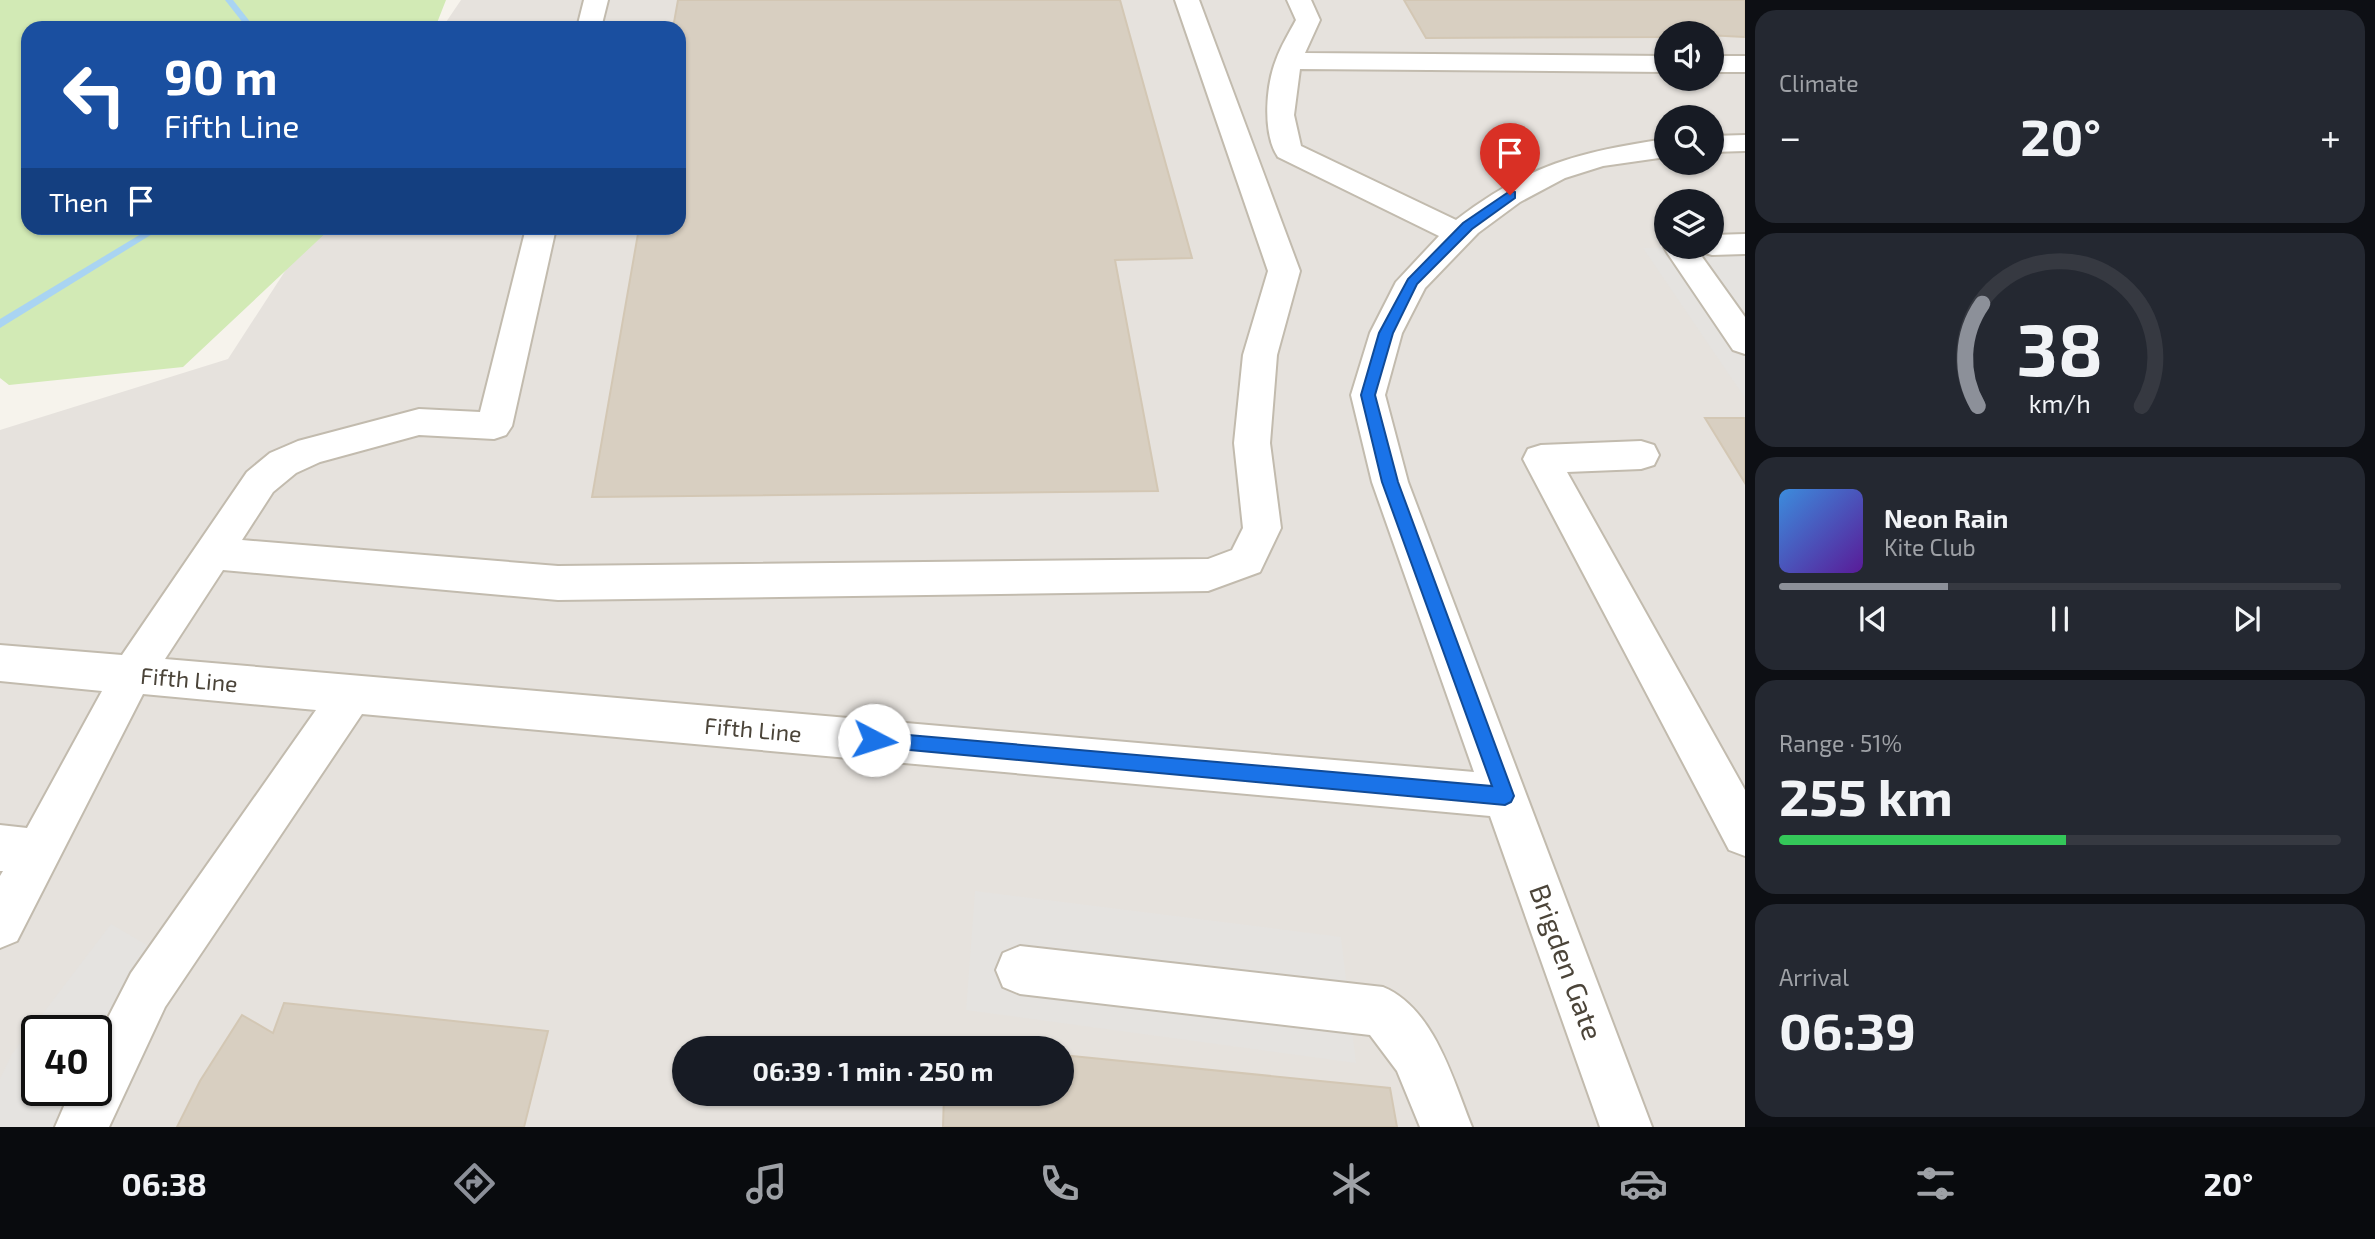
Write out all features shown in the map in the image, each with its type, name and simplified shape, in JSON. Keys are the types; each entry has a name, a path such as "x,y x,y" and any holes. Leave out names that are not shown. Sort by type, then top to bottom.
{"street":[{"path":"591,21 596,0"},
{"path":"213,554 558,583 1208,575 1246,561 1262,527 1252,443 1260,355 1284,271 1187,0"},
{"path":"1288,151 1280,115 1288,61 1308,20 1299,0"},
{"path":"1288,61 1654,64"},
{"path":"1724,64 1745,64"},
{"path":"1724,144 1745,143"},
{"path":"1505,796 1390,482 1368,395 1386,333 1412,282 1460,234 1510,195 1555,172 1598,159 1654,150"},
{"path":"1243,157 1288,151 1460,234"},
{"path":"0,924 19,850 260,482 283,463 312,451 419,422 494,426 539,235"},
{"path":"1724,245 1745,244"},
{"path":"1687,259 1745,342"},
{"path":"1641,455 1541,459 1745,834"},
{"name":"Fifth Line","path":"0,663 1505,796"},
{"path":"81,1127 148,990 352,694"},
{"name":"Brigden Gate","path":"1505,796 1626,1127"},
{"path":"1020,970 1383,1012 1415,1053 1446,1127"}],"shaded area":[{"path":"461,0 1745,0 1745,1127 0,1127 0,430 228,359 308,235 686,235 686,21 447,21"},
{"path":"1724,232 1745,232 1745,398 1643,248 1654,248 1654,259 1724,259"},
{"path":"975,891 1341,937 1356,1063 966,1010"},
{"path":"111,924 187,969 112,1094 112,1015 42,1015"},
{"path":"21,1042 21,1106 105,1106 92,1127 0,1127 0,1079"}],"green space":[{"path":"0,0 446,0 438,21 21,21 21,235 324,235 183,367 9,385 0,378"}],"building":[{"path":"678,0 1120,0 1192,258 1115,260 1158,491 592,497 638,235 686,235 686,21 674,21"},
{"path":"1404,0 1745,0 1745,37 1724,36 1724,21 1654,21 1654,37 1426,38"},
{"path":"1705,418 1745,418 1745,483"},
{"path":"284,1003 548,1031 524,1127 177,1127 200,1081 242,1015 273,1033"},
{"path":"1074,1056 1390,1088 1397,1127 943,1127 944,1106 1074,1106"}],"waterway":[{"path":"229,0 246,21"},
{"path":"0,324 146,235"}],"route":[{"path":"874,740 1505,796 1390,482 1368,395 1386,333 1412,282 1467,226 1510,195"}]}
